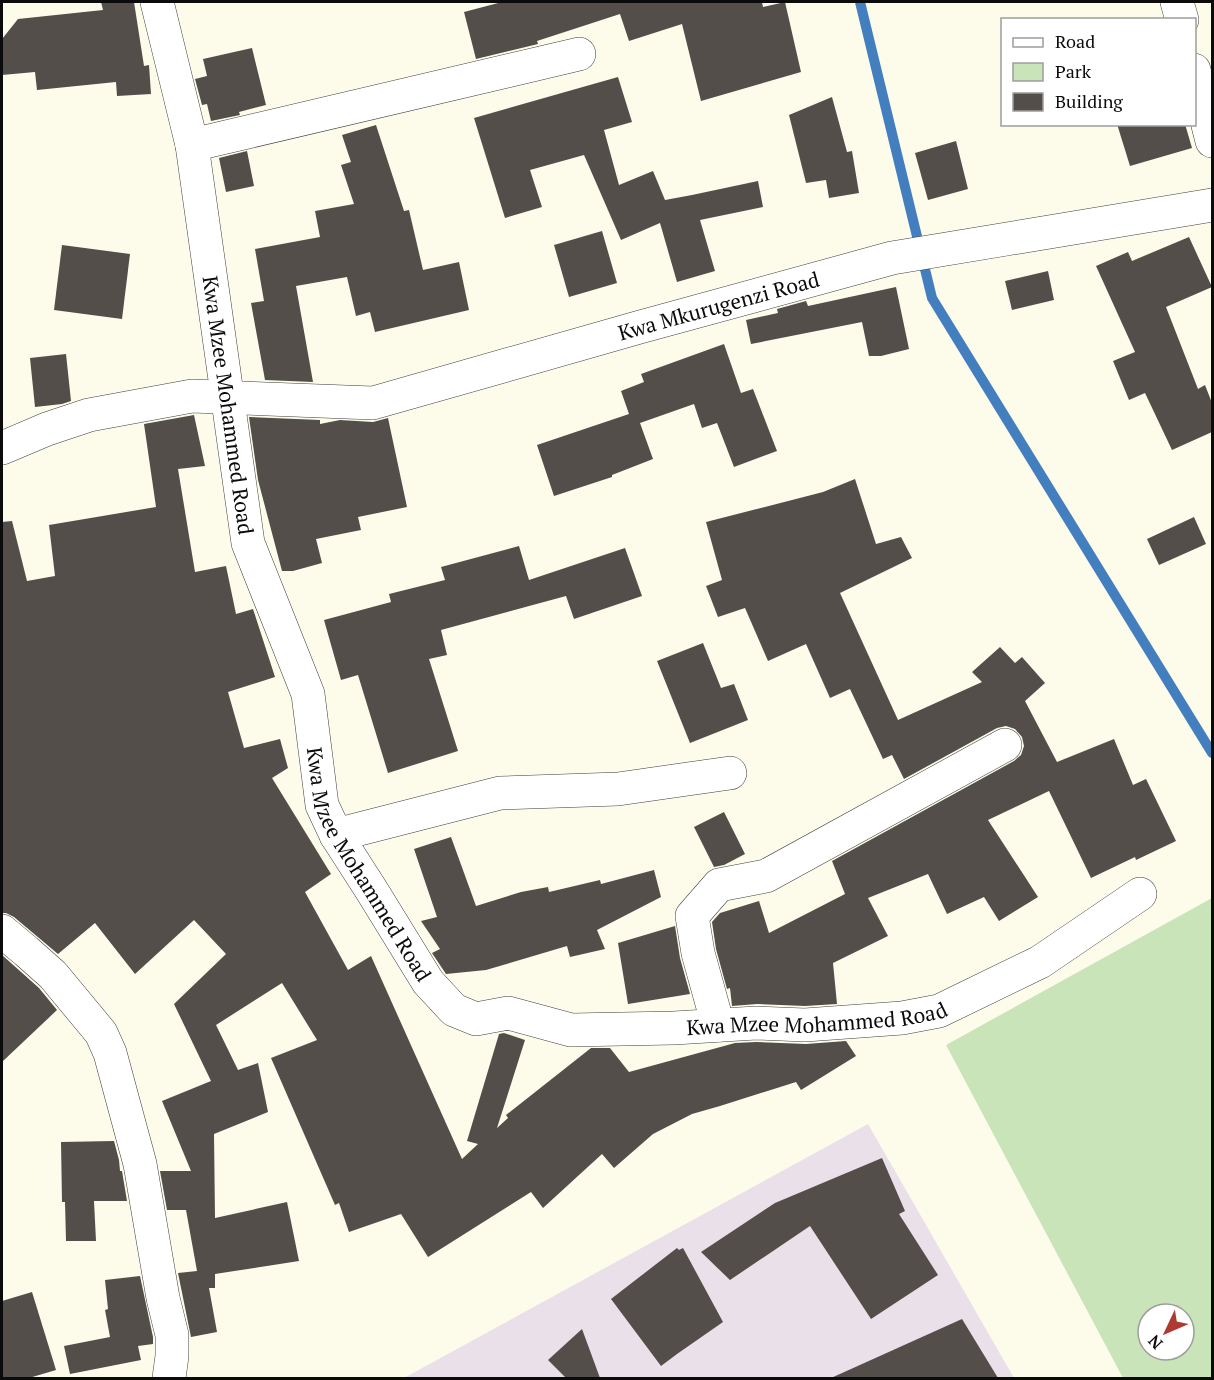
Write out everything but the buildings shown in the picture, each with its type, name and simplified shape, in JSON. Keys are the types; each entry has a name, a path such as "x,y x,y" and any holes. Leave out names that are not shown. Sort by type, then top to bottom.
{"street":[{"name":"Kwa Mzee Mohammed Road","path":"157,2 192,145 248,543 308,694 322,805 336,836 428,982 454,1010 476,1019 508,1013 571,1030 674,1028 756,1023 805,1025 902,1018 939,1011 1040,962 1140,894"},
{"path":"1177,2 1181,18"},
{"path":"192,145 579,54"},
{"path":"1196,78 1212,141"},
{"name":"Kwa Mkurugenzi Road","path":"2,448 47,429 89,415 192,396 373,403 892,258 1212,205"},
{"path":"718,1025 698,953 692,916 718,885 766,876 1005,745"},
{"path":"336,836 500,793 618,789 730,773"},
{"path":"2,931 59,983 101,1033 110,1053 140,1164 161,1287 172,1335 169,1378"}],"shaded area":[{"path":"868,1124 1014,1378 404,1378"}],"green space":[{"path":"1212,898 1212,1378 1123,1378 946,1045"}],"waterway":[{"path":"860,2 932,298 1212,753"}]}
